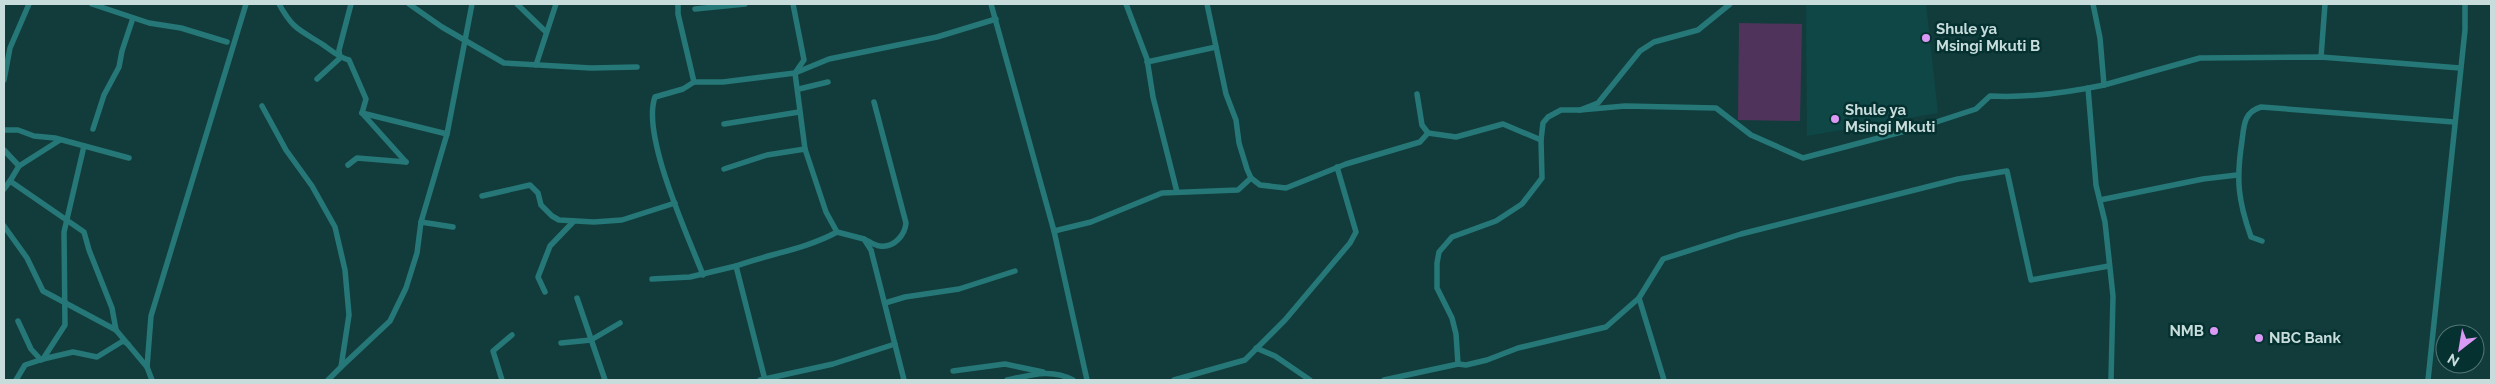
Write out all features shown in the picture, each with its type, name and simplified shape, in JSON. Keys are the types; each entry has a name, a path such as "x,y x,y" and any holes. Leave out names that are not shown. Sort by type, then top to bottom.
{"street":[{"path":"4,80 10,48 29,4"},
{"path":"92,4 133,18 228,42"},
{"path":"152,380 148,367 151,316 246,4"},
{"path":"279,4 288,20 299,32 323,44 340,58 349,60 366,98 362,114"},
{"path":"340,58 339,50 351,4"},
{"path":"409,4 442,27 464,38 504,63 637,67"},
{"path":"328,380 383,330 397,310 415,263 421,222 447,134 472,4"},
{"path":"518,4 546,31"},
{"path":"536,65 542,53 546,31 556,10 556,4"},
{"path":"678,4 678,14 694,82"},
{"path":"695,9 745,4"},
{"path":"793,4 804,60 795,73 799,89 799,112 805,149 826,212 837,232"},
{"path":"992,4 1054,232 1087,380"},
{"path":"1126,4 1147,62 1152,97 1177,192"},
{"path":"1206,4 1226,94 1236,120 1239,143 1251,178 1260,185 1286,188 1337,167 1420,142 1428,134"},
{"path":"1580,110 1598,103 1640,51 1654,42 1698,30 1730,4"},
{"path":"2094,4 2100,38 2104,85"},
{"path":"2321,57 2325,4"},
{"path":"2428,380 2465,4"},
{"path":"94,129 104,95 119,67 122,51 133,18"},
{"path":"703,275 675,204 658,149 652,105 655,97 683,89 694,82 723,82 795,73 829,59 937,38 996,19"},
{"path":"1147,62 1216,47"},
{"path":"1458,364 1456,334 1452,318 1437,288 1439,252 1452,237 1496,221 1522,204 1542,178 1541,140 1543,123 1548,117 1561,110 1625,106 1716,108 1751,135 1803,158 1924,126 1976,109 1990,96 2021,97 2088,88 2200,58 2321,57 2460,68"},
{"path":"317,79 340,58"},
{"path":"799,89 828,82"},
{"path":"2088,88 2096,186 2100,200 2113,296 2111,380"},
{"path":"1417,94 1422,125 1428,134"},
{"path":"652,279 703,275 822,240 837,232 880,246 893,243 905,231 906,223 874,102"},
{"path":"262,106 286,150 312,186 335,227 344,270 349,315 341,368"},
{"path":"2262,241 2251,237 2242,213 2237,175 2246,117 2253,110 2261,107 2454,122"},
{"path":"724,124 799,112"},
{"path":"362,114 447,134"},
{"path":"348,165 357,158 406,162 362,114"},
{"path":"1428,134 1456,137 1503,124 1541,140"},
{"path":"4,130 18,130 34,136 60,140 129,158"},
{"path":"4,190 18,166 60,140"},
{"path":"42,359 65,325 66,222 84,146"},
{"path":"724,170 767,155 805,149"},
{"path":"4,150 18,166"},
{"path":"1174,380 1245,360 1285,320 1344,250 1356,232 1337,167"},
{"path":"1384,380 1458,364 1466,365 1487,360 1518,348 1606,327 1639,298 1663,259 1740,234 1958,179 2007,170 2031,280 2109,266"},
{"path":"2100,200 2194,181 2237,175"},
{"path":"1054,232 1091,222 1162,193 1233,191 1245,185 1251,178"},
{"path":"10,181 66,222 80,228 86,236 89,250 112,308 116,330"},
{"path":"482,196 530,185 538,193 541,205 552,216 559,220 574,221 622,220 675,204"},
{"path":"559,220 563,233"},
{"path":"545,292 538,277 550,246 574,221"},
{"path":"421,222 453,227"},
{"path":"4,226 27,258 41,288 64,304 93,316 116,330 148,367"},
{"path":"864,240 872,250 904,380"},
{"path":"736,266 763,380 832,364 895,344"},
{"path":"885,303 905,297 959,289 1015,271"},
{"path":"577,298 605,380"},
{"path":"1639,298 1664,380"},
{"path":"18,321 31,349 42,359"},
{"path":"561,343 590,340 620,323"},
{"path":"502,380 493,351 512,335"},
{"path":"16,380 26,365 42,359 74,352 97,357 123,341 131,346"},
{"path":"1256,348 1275,356 1310,380"},
{"path":"953,372 1005,364 1062,374 1074,380"},
{"path":"1007,380 1044,372"}],"shaded area":[{"path":"1806,4 1926,4 1938,113 1807,136"},
{"path":"1739,23 1802,24 1800,121 1738,120"}],"place":[{"name":"Shule ya Msingi Mkuti B","path":"1926,38"},
{"name":"Shule ya Msingi Mkuti","path":"1835,119"},
{"name":"NMB","path":"2214,331"},
{"name":"NBC Bank","path":"2259,338"}]}
